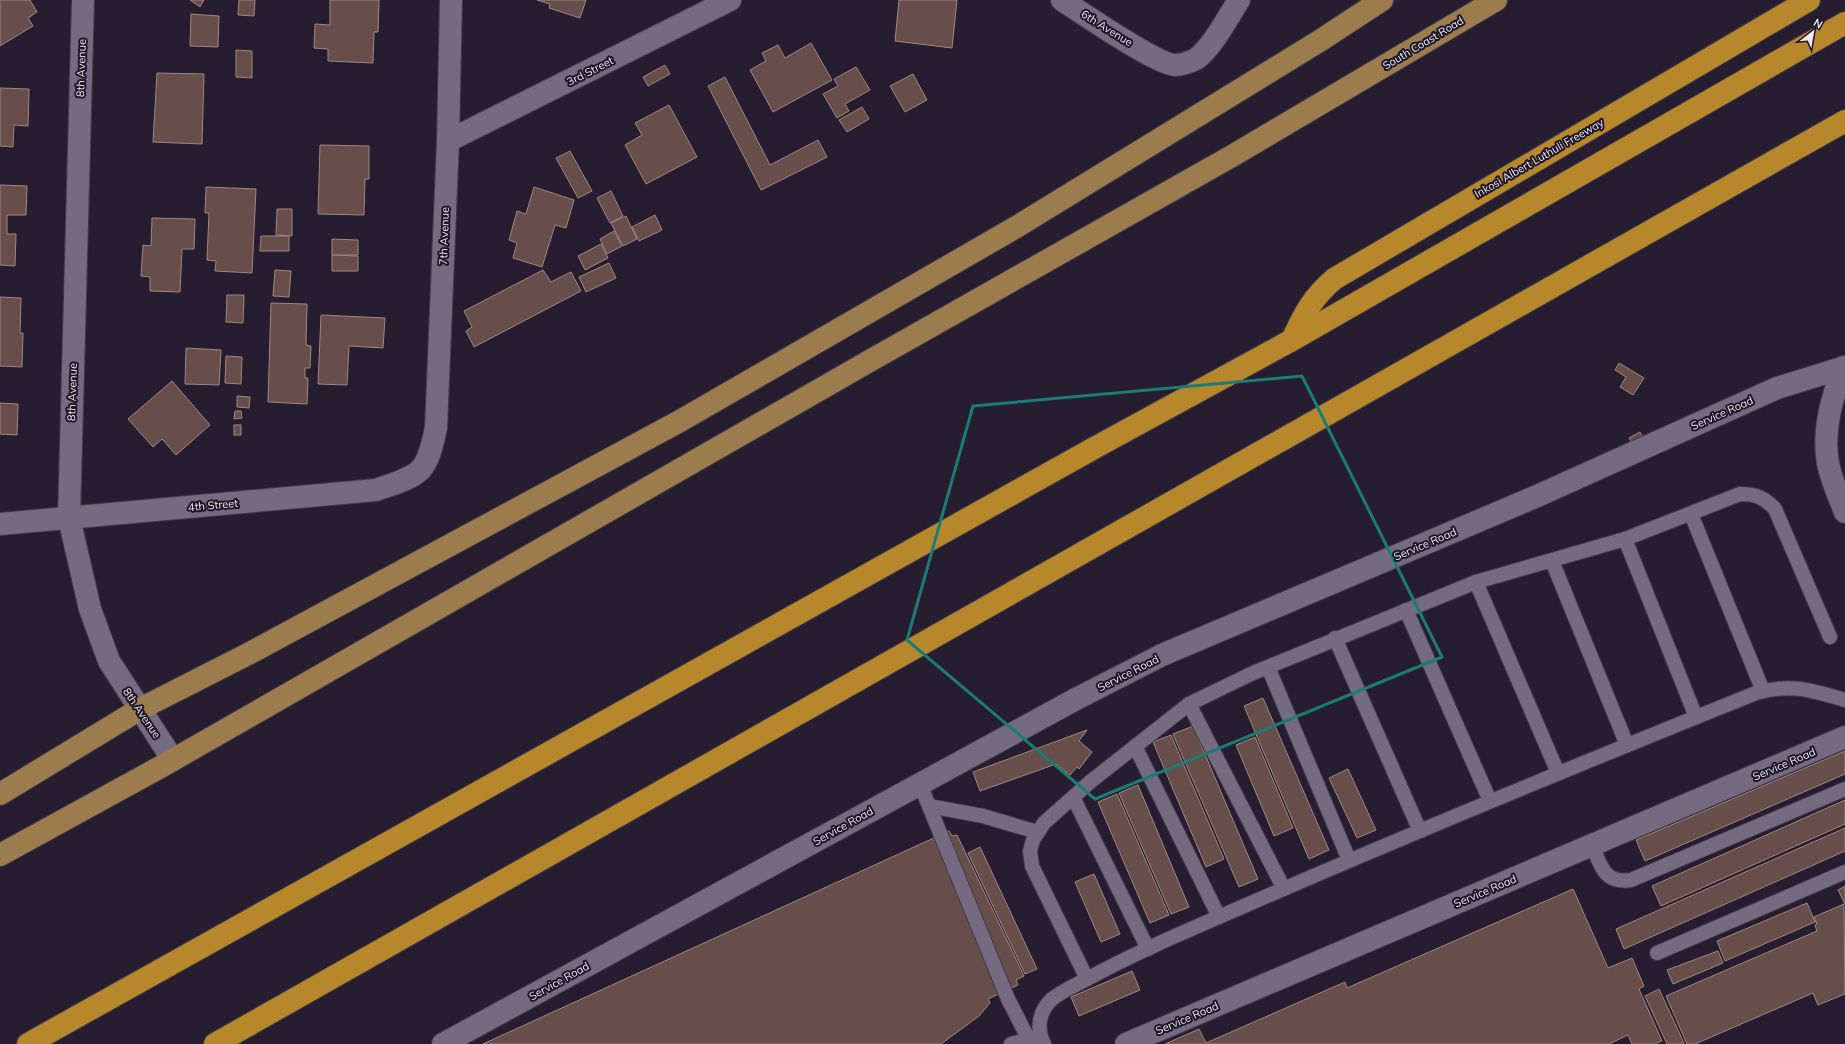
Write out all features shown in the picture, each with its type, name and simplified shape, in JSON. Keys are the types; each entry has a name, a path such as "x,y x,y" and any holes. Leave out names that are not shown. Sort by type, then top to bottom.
{"highway":[{"name":"Inkosi Albert Luthuli Freeway","path":"1292,340 1305,313 1318,293 1334,279 1810,0"},
{"path":"28,1044 1083,455 1292,340 1845,22"},
{"path":"215,1044 1845,121"}],"main road":[{"path":"0,794 140,709 250,653 680,421 1018,226 1321,40 1382,0"},
{"name":"South Coast Road","path":"0,855 173,760 873,358 1232,156 1496,0"}],"street":[{"name":"8th Avenue","path":"83,0 69,518 90,609 109,661 173,760"},
{"name":"7th Avenue","path":"421,469 432,447 436,428 448,141 451,0"},
{"name":"3rd Street","path":"448,141 730,0"},
{"name":"6th Avenue","path":"1062,0 1152,56 1175,65 1187,63 1196,59 1205,50 1239,0"},
{"name":"Service Road","path":"1845,367 1831,407 1826,436 1828,463 1845,512"},
{"name":"Service Road","path":"443,1044 920,784 1162,655 1535,497 1777,388 1845,367"},
{"name":"4th Street","path":"0,524 376,490 408,477 421,469"},
{"name":"Service Road","path":"1126,1044 1845,737"}],"lane":[{"path":"1087,979 1032,866 1030,851 1037,832 1044,823 1073,797 1189,704 1268,667 1335,638 1476,582 1625,539 1740,494 1756,495 1770,503 1775,509 1830,637"},
{"path":"1691,514 1763,691"},
{"path":"1625,539 1696,717"},
{"path":"1552,561 1627,745"},
{"path":"1476,582 1558,773"},
{"path":"1406,610 1490,801"},
{"path":"1335,638 1420,831"},
{"path":"1268,667 1349,860"},
{"path":"1038,1040 1039,1024 1045,1007 1056,996 1148,949 1349,860 1558,773 1763,691 1783,687 1798,688 1845,700"},
{"path":"1189,704 1284,889"},
{"path":"1135,746 1219,917"},
{"path":"920,784 1006,993 1038,1040"},
{"path":"1592,845 1606,874 1617,881 1631,880 1845,789"},
{"path":"1073,797 1148,949"},
{"path":"929,806 983,816 1037,832"},
{"path":"1657,953 1845,872"},
{"path":"1011,1044 1038,1040"}],"highlighted area":[{"path":"1302,376 1442,657 1095,799 907,640 973,406"}],"building":[{"path":"0,0 30,0 37,12 28,18 33,26 0,46"},
{"path":"190,0 204,0 200,7"},
{"path":"239,0 255,0 254,16 238,15"},
{"path":"330,0 379,0 378,32 374,32 373,63 328,61 328,49 314,48 315,24 330,25"},
{"path":"537,0 586,0 580,18 549,8 550,4"},
{"path":"899,0 957,0 952,48 895,41"},
{"path":"191,14 219,16 218,47 190,46"},
{"path":"811,43 832,80 773,112 750,70 766,61 762,53 778,45 785,58"},
{"path":"236,50 252,51 252,78 236,77"},
{"path":"665,65 670,74 648,86 643,77"},
{"path":"856,67 870,90 845,104 849,111 837,118 823,94 838,86 834,79"},
{"path":"157,73 204,74 202,144 153,142"},
{"path":"913,74 927,100 905,112 890,86"},
{"path":"725,77 770,165 818,140 827,157 761,190 708,86"},
{"path":"0,88 29,89 28,126 14,125 13,147 0,146"},
{"path":"669,105 697,157 646,184 625,145 642,135 635,123"},
{"path":"862,107 869,119 847,132 839,120"},
{"path":"320,145 369,146 369,179 365,179 364,215 318,214"},
{"path":"570,151 592,191 578,198 556,158"},
{"path":"0,185 27,186 26,215 7,215 7,234 16,234 15,266 0,265"},
{"path":"206,187 256,189 252,273 215,271 216,261 207,260 209,213 205,213"},
{"path":"534,187 574,200 566,228 555,225 542,267 513,258 517,243 509,240 517,211 526,214"},
{"path":"611,191 623,216 610,223 597,198"},
{"path":"277,209 292,209 292,236 276,235"},
{"path":"655,215 662,230 639,241 632,227"},
{"path":"626,216 637,239 623,246 611,223"},
{"path":"152,218 195,219 194,249 182,249 180,292 150,291 150,277 141,276 143,245 151,246"},
{"path":"614,231 622,246 607,254 600,239"},
{"path":"261,236 289,236 289,251 260,251"},
{"path":"332,239 358,240 358,255 332,255"},
{"path":"601,244 608,258 585,270 578,256"},
{"path":"332,255 358,256 358,271 332,271"},
{"path":"609,263 616,278 586,292 579,277"},
{"path":"275,270 291,271 289,297 273,296"},
{"path":"543,270 551,282 571,272 581,291 474,347 466,331 472,327 464,311"},
{"path":"227,295 244,295 243,323 226,322"},
{"path":"0,297 21,298 20,333 23,333 22,367 0,366"},
{"path":"271,303 307,304 306,345 311,346 310,368 305,368 305,378 308,378 307,404 268,402"},
{"path":"321,315 385,318 383,348 349,346 347,385 318,384"},
{"path":"186,348 221,350 219,385 185,384"},
{"path":"226,356 242,357 241,384 225,383"},
{"path":"1619,363 1644,378 1633,395 1620,387 1626,377 1615,370"},
{"path":"172,381 210,425 176,455 162,439 153,447 128,419"},
{"path":"237,396 250,397 249,408 237,407"},
{"path":"0,403 18,404 17,435 0,434"},
{"path":"235,411 241,411 242,418 234,419"},
{"path":"234,425 241,425 241,435 234,435"},
{"path":"1640,432 1645,442 1634,446 1629,438"},
{"path":"1263,698 1329,850 1309,859 1244,706"},
{"path":"1193,726 1258,879 1239,887 1173,734"},
{"path":"1087,730 1079,741 1092,752 1079,769 1077,767 1070,775 1056,764 980,791 973,772"},
{"path":"1171,735 1224,859 1206,867 1153,742"},
{"path":"1255,737 1293,828 1274,836 1236,745"},
{"path":"1845,751 1845,774 1645,861 1636,840"},
{"path":"1348,769 1376,830 1357,838 1329,778"},
{"path":"1138,785 1189,907 1171,914 1119,793"},
{"path":"1117,794 1169,915 1150,923 1098,802"},
{"path":"1845,800 1845,824 1661,906 1652,886"},
{"path":"1845,828 1845,851 1624,949 1616,929"},
{"path":"949,831 952,836 957,835 1024,976 1016,980 1018,985 988,999 990,1003 979,1016 941,1044 483,1044"},
{"path":"980,847 1037,969 1025,974 968,853"},
{"path":"1094,874 1120,934 1101,942 1075,882"},
{"path":"1845,886 1845,904 1838,890"},
{"path":"1573,889 1608,968 1632,958 1644,986 1639,989 1662,1041 1655,1044 1632,1044 1628,1035 1609,1044 1165,1044 1199,1029 1206,1043 1345,982 1347,988"},
{"path":"1807,903 1815,922 1725,961 1717,941"},
{"path":"1844,904 1845,994 1818,1005 1813,993 1695,1044 1687,1044 1666,996 1817,931 1815,925 1817,924 1814,917"},
{"path":"1718,951 1723,963 1673,984 1667,970"},
{"path":"1132,971 1140,990 1079,1016 1071,997"},
{"path":"1659,989 1684,1043 1682,1044 1667,1044 1645,996"}]}
